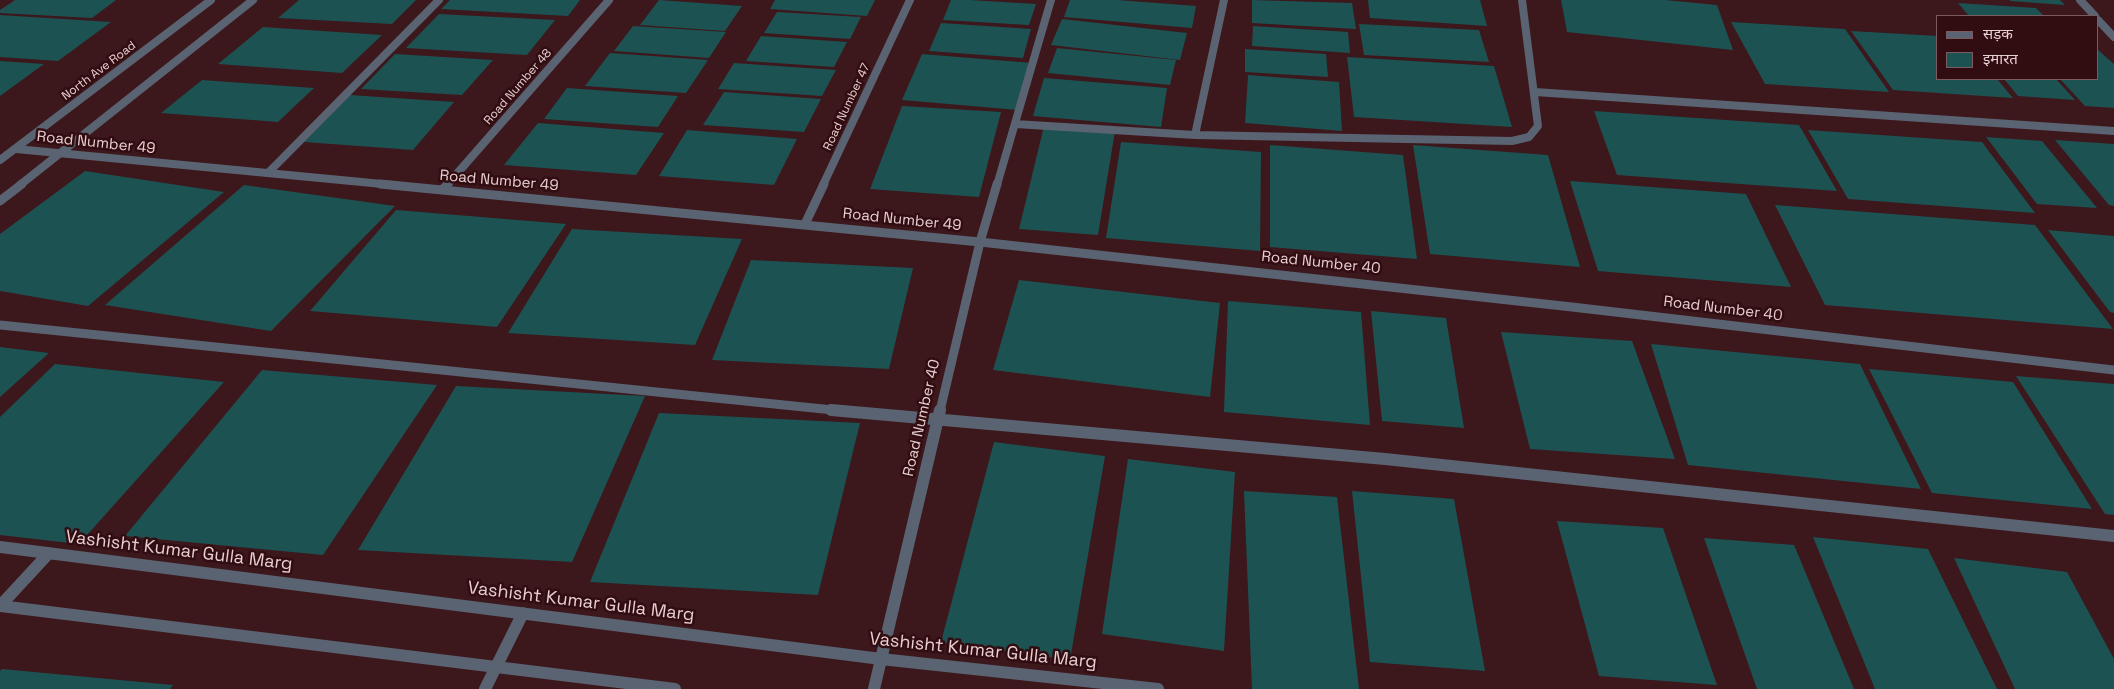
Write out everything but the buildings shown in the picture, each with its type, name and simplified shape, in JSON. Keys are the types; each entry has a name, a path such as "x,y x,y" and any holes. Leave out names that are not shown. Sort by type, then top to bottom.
{"street":[{"name":"North Ave Road","path":"0,160 211,0"},
{"path":"0,201 254,0"},
{"path":"268,173 439,0"},
{"name":"Road Number 48","path":"443,189 609,0"},
{"name":"Road Number 47","path":"805,224 910,0"},
{"path":"980,242 1051,0"},
{"path":"1195,136 1224,0"},
{"path":"1014,124 1195,136 1512,141 1529,136 1538,126 1522,0"},
{"path":"2080,0 2093,15"},
{"path":"2099,21 2114,38"},
{"path":"1535,92 2114,131"},
{"name":"Road Number 49","path":"16,148 60,154 443,189 980,242"},
{"name":"Road Number 40","path":"874,689 980,242 1572,307 2114,370"},
{"path":"0,325 938,421 1385,460 2114,536"},
{"name":"Vashisht Kumar Gulla Marg","path":"0,547 881,659 1158,689"},
{"path":"0,606 49,553"},
{"path":"0,606 675,689"},
{"path":"485,689 523,614"}]}
